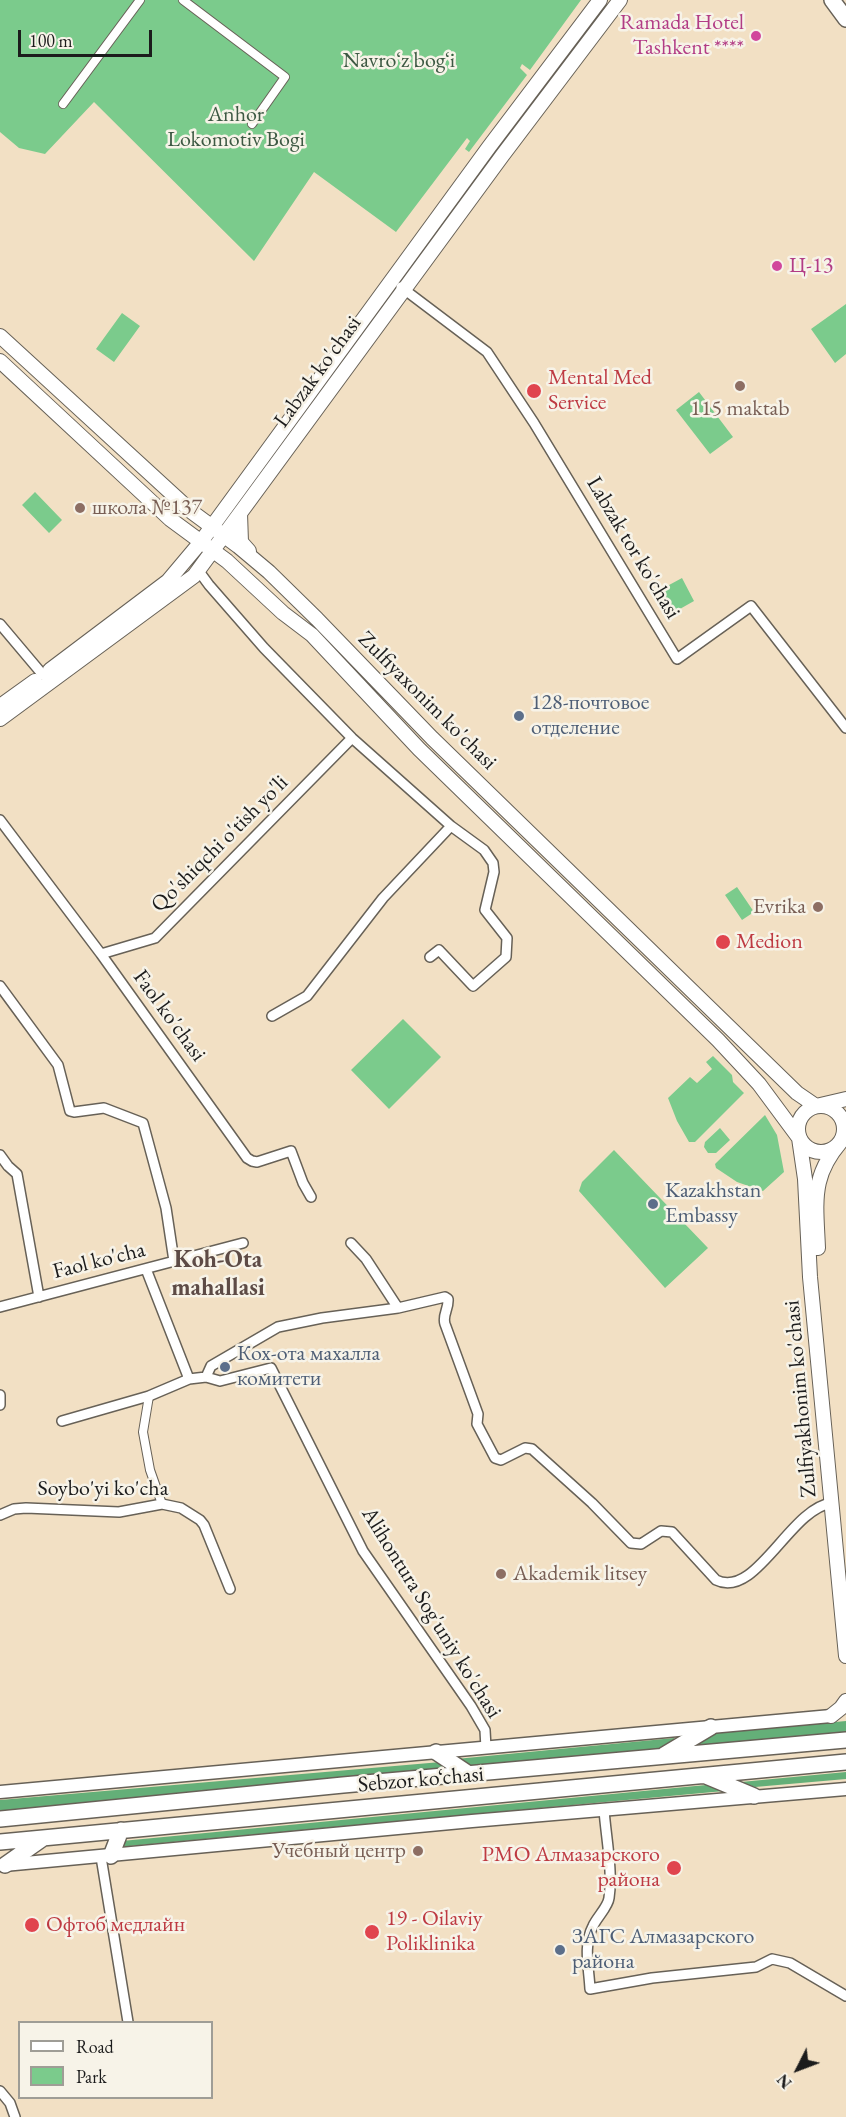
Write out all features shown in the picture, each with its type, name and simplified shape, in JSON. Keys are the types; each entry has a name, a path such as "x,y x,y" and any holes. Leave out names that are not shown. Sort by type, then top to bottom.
{"main road":[{"name":"Labzak ko'chasi","path":"0,719 185,584 198,570 213,526 489,147 600,0"},
{"name":"Labzak ko'chasi","path":"0,706 168,581 206,547 224,535 502,156 620,0"},
{"path":"832,0 846,19"},
{"path":"587,19 598,28"},
{"path":"489,147 502,156"},
{"name":"Zulfiyaxonim ko'chasi","path":"0,336 192,512 258,562 441,746 756,1055 797,1093 816,1106"},
{"name":"Zulfiyaxonim ko'chasi","path":"0,361 181,529 227,561 283,613 312,634 418,749 718,1040 759,1084 799,1138"},
{"path":"240,513 241,542 258,562"},
{"path":"816,1106 832,1109 842,1121 844,1129 842,1140 833,1149 818,1152 810,1150 799,1138 800,1118 816,1106 846,1099"},
{"name":"Zulfiyakhonim ko'chasi","path":"799,1138 805,1179 810,1277 846,1656"},
{"name":"Zulfiyakhonim ko'chasi","path":"842,1140 827,1159 816,1200 819,1272 846,1565"},
{"path":"831,1716 846,1701"},
{"name":"Sebzor ko‘chasi","path":"831,1716 846,1715"},
{"path":"660,1757 711,1727"},
{"name":"Sebzor ko‘chasi","path":"0,1819 846,1740"},
{"path":"436,1752 469,1774"},
{"name":"Sebzor ko‘chasi","path":"0,1842 846,1762"},
{"path":"579,1764 582,1788"},
{"path":"704,1775 754,1796"},
{"path":"106,1856 116,1831 110,1808"},
{"path":"3,1865 43,1838"}],"street":[{"path":"63,104 140,0"},
{"path":"183,0 285,77 252,124"},
{"name":"Labzak tor ko'chasi","path":"392,280 488,352 534,423 677,659 751,606 846,728"},
{"path":"198,570 264,648 352,738 451,826 484,850 493,863 493,881 485,910 507,938 506,957 474,986 438,950 430,957"},
{"path":"0,624 43,675"},
{"name":"Qo'shiqchi o'tish yo'li","path":"102,954 155,938 352,738"},
{"name":"Faol ko'chasi","path":"0,820 102,954 247,1158 257,1161 291,1151 311,1197"},
{"path":"272,1016 306,996 383,898 451,826"},
{"path":"0,986 58,1065 70,1111 104,1108 143,1123 165,1208 174,1261"},
{"path":"0,1155 17,1174 39,1296"},
{"name":"Faol ko'cha","path":"0,1308 243,1242"},
{"path":"351,1243 366,1260 398,1308"},
{"path":"146,1269 189,1379"},
{"path":"62,1421 149,1396 189,1379 206,1377 211,1366 278,1327 322,1318 398,1308 441,1297 448,1299 449,1306 444,1315 445,1324 478,1414 477,1424 495,1458 501,1460 525,1448 532,1449 631,1543 641,1544 661,1531 672,1532 716,1580 722,1583 737,1583 757,1568 814,1508 832,1503"},
{"name":"Alihontura Sog'uniy ko'chasi","path":"206,1377 220,1381 271,1368 363,1551 476,1714 485,1730 486,1748"},
{"path":"0,1395 0,1405"},
{"path":"149,1396 143,1432 150,1470 162,1504"},
{"name":"Soybo'yi ko'cha","path":"0,1515 14,1509 26,1508 119,1512 162,1504 181,1508 200,1520 230,1589"},
{"name":"Sebzor ko‘chasi","path":"0,1792 831,1716"},
{"name":"Sebzor ko‘chasi","path":"3,1865 846,1789"},
{"path":"604,1810 609,1860 609,1900 589,1936 587,1946 590,1989 652,1978 756,1967 772,1959 790,1963 846,1996"},
{"path":"106,1856 128,2021"},
{"path":"0,2091 10,2103 15,2117"},
{"path":"10,2103 18,2099"}],"green space":[{"name":"Anhor Lokomotiv Bogi","path":"0,0 581,0 530,70 522,64 520,68 527,75 469,152 465,149 470,141 467,138 396,232 314,172 254,261 94,102 45,154 19,148 0,132"},
{"path":"846,304 846,354 835,363 811,329"},
{"path":"122,313 140,326 114,362 96,349"},
{"path":"699,392 733,437 710,454 676,410"},
{"path":"35,492 62,520 49,533 22,505"},
{"path":"682,578 694,601 671,614 658,591"},
{"path":"737,887 754,912 742,920 725,895"},
{"path":"403,1019 441,1057 389,1109 351,1070"},
{"path":"713,1056 732,1075 733,1082 744,1093 695,1142 689,1142 668,1098 690,1077 697,1083 712,1069 706,1062"},
{"path":"765,1115 777,1135 784,1172 763,1191 737,1182 716,1168 715,1164"},
{"path":"720,1128 730,1140 716,1153 708,1153 704,1147 705,1142"},
{"path":"614,1150 708,1248 665,1288 579,1191 582,1182"},
{"path":"846,1721 846,1732 689,1747 707,1734"},
{"path":"674,1738 675,1743 657,1749 468,1767 456,1759"},
{"path":"441,1762 453,1769 0,1810 0,1800"},
{"path":"846,1772 846,1779 755,1787 741,1782"},
{"path":"706,1785 724,1791 119,1847 122,1841"}],"place":[{"name":"Ramada Hotel Tashkent ****","path":"756,36"},
{"name":"Ц-13","path":"777,266"},
{"name":"115 maktab","path":"740,386"},
{"name":"Mental Med Service","path":"534,391"},
{"name":"школа №137","path":"80,508"},
{"name":"128-почтовое отделение","path":"519,716"},
{"name":"Evrika","path":"818,907"},
{"name":"Medion","path":"723,942"},
{"name":"Kazakhstan Embassy","path":"653,1204"},
{"name":"Кох-ота махалла комитети","path":"225,1367"},
{"name":"Akademik litsey","path":"501,1574"},
{"name":"Учебный центр","path":"418,1851"},
{"name":"РМО Алмазарского района","path":"674,1868"},
{"name":"Офтоб медлайн","path":"32,1925"},
{"name":"19 - Oilaviy Poliklinika","path":"372,1932"},
{"name":"ЗАГС Алмазарского района","path":"560,1950"}],"district":[{"name":"Koh-Ota mahallasi","path":"218,1274"}],"park label":[{"name":"Navroʻz bogʻi","path":"399,61"}]}
